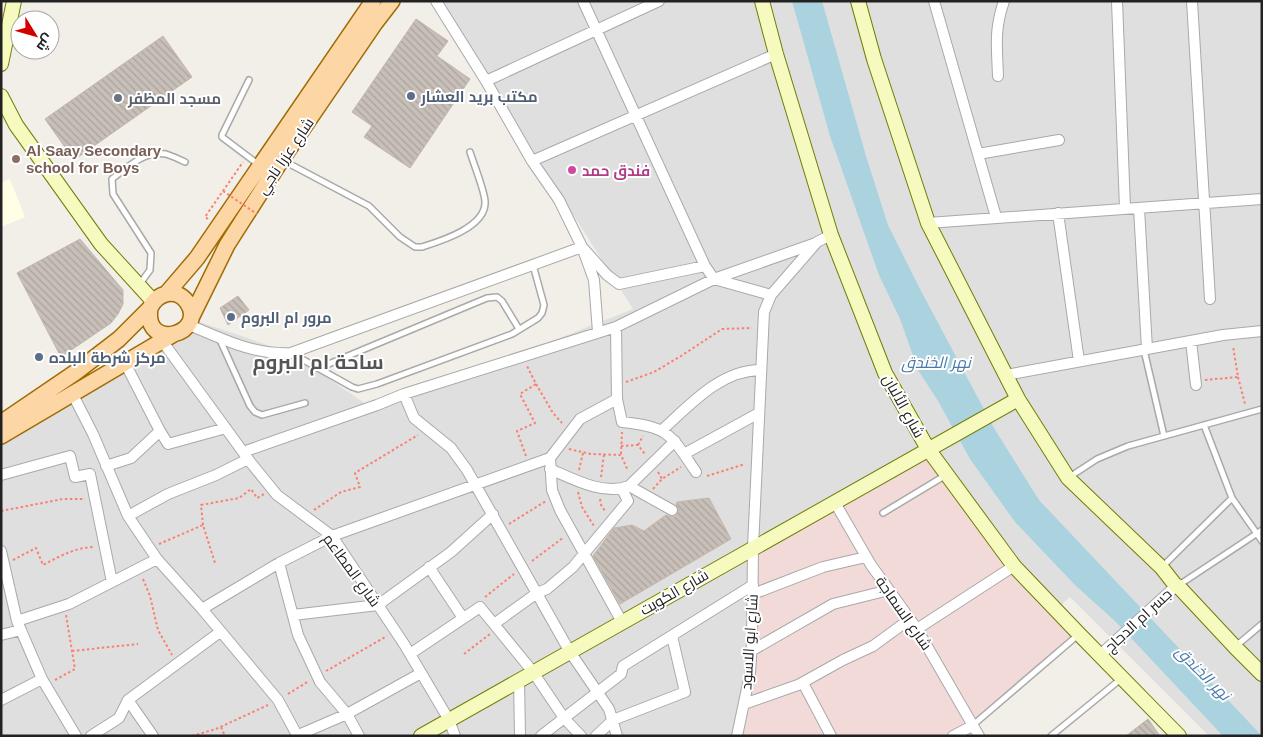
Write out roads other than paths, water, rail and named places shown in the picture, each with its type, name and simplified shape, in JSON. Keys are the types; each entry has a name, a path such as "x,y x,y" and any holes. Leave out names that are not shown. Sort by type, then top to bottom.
{"main road":[{"path":"1,64 14,1"},
{"name":"شارع عزرا ناجي","path":"167,293 197,258 373,1"},
{"name":"شارع عزرا ناجي","path":"190,322 227,246 282,159 392,1"},
{"name":"شارع الألبان","path":"762,1 776,54 831,235 885,373 933,446 946,474 1014,566 1179,736"},
{"path":"858,1 874,59 928,222 1006,375 1013,402 1068,478 1162,568 1262,674"},
{"path":"1,96 16,125 101,244 152,304"},
{"path":"1,423 83,367 119,339 162,295 167,293 180,296 186,300 191,312 190,322 178,334 72,393 1,436"},
{"path":"152,304 149,314 153,328 167,339"},
{"name":"شارع الكويت","path":"421,736 1013,402"}],"street":[{"path":"436,1 486,81 532,161 559,200 582,247 594,280 598,332"},
{"path":"583,1 705,266 714,279 771,295 817,242"},
{"path":"486,81 659,1"},
{"path":"934,1 996,217"},
{"path":"998,76 996,33 1004,1"},
{"path":"1118,1 1125,208"},
{"path":"1192,1 1210,299"},
{"path":"532,161 776,54"},
{"path":"978,154 1059,140"},
{"path":"928,222 1262,199"},
{"path":"1139,208 1146,349"},
{"path":"1058,214 1079,362"},
{"path":"128,516 168,494 216,475 246,456 404,394 616,327 714,279 817,242 831,235"},
{"path":"582,247 607,275 619,284 705,266"},
{"path":"190,322 219,337 259,351 273,354 291,352 582,247"},
{"name":"شارع ابو الاسود","path":"737,736 750,674 753,547 763,328 764,312 771,295"},
{"path":"616,327 617,399 622,422 649,425 667,433 675,441 696,472"},
{"path":"1006,375 1262,330"},
{"name":"شارع المطاعم","path":"167,339 226,428 277,495 332,536 410,654 449,720 455,736"},
{"path":"1191,341 1195,383"},
{"path":"125,363 168,444 226,428"},
{"path":"662,430 708,390 725,378 753,370 761,370"},
{"path":"72,393 128,516 157,560 278,700 296,735 347,714 421,673"},
{"path":"404,394 414,418 451,448 476,485 570,652 609,710 617,736"},
{"path":"202,610 279,563 332,536 550,458 580,419 617,399"},
{"path":"687,458 759,413"},
{"path":"106,466 131,458 160,431"},
{"path":"496,626 537,593 547,589 573,567 628,501 630,487 675,441"},
{"path":"1,475 70,456 75,478 90,474 112,582"},
{"path":"550,458 552,490 560,510 622,622"},
{"path":"550,469 599,488 630,487 672,510"},
{"name":"شارع السماجة","path":"834,502 866,557 917,629 979,736"},
{"path":"293,615 378,605 451,552 493,514"},
{"path":"2,557 19,625 44,682 72,734"},
{"path":"541,736 621,674 623,666 753,590 823,567 866,557"},
{"path":"1,636 19,625 65,606 157,560"},
{"path":"279,563 298,635 320,682 347,714 359,736"},
{"path":"917,629 1014,566"},
{"path":"429,567 463,618"},
{"name":"جسر ام الدجاج","path":"1100,655 1177,586"},
{"path":"751,652 833,604 889,590"},
{"path":"410,654 480,607 533,672 564,718 581,736"},
{"path":"744,704 803,683 843,660 873,646 910,619"},
{"path":"91,736 119,718 128,700 220,632"},
{"path":"596,736 613,720 685,692 672,636"},
{"path":"519,680 520,736"},
{"path":"1,700 44,682"},
{"path":"803,683 831,736"},
{"path":"128,700 153,736"},
{"path":"953,736 972,726"}],"lane":[{"path":"249,80 222,137 260,166"},
{"path":"282,159 369,206 400,237 414,247 422,247 466,230 478,220 483,212 485,202 470,152"},
{"path":"138,286 150,270 151,253 113,194 112,179 140,159 151,154 167,154 185,162"},
{"path":"291,352 352,387 366,387 512,334 538,318 544,309 544,305 533,265"},
{"path":"319,368 487,298 497,297 502,301 520,329"},
{"path":"219,337 250,406 255,412 266,415 305,403"},
{"path":"1146,349 1164,436"},
{"path":"1068,478 1097,459 1128,446 1262,409"},
{"path":"1204,424 1232,498 1259,532 1262,541"},
{"path":"883,513 946,474"},
{"path":"1162,568 1232,498"},
{"path":"1177,586 1259,532"},
{"path":"1235,647 1262,624"},
{"path":"972,726 1079,634"},
{"path":"1051,736 1122,678"}],"water":[{"name":"نهر الخندق","path":"792,1 822,1 866,156 888,225 994,428 1039,500 1262,736 1223,736 1116,622 1075,585 1015,522 970,459 938,401 918,370 900,319 879,275 830,136"}],"place":[{"name":"مكتب بريد العشار","path":"411,96"},
{"name":"مسجد المظفر","path":"118,98"},
{"name":"Al Saay Secondary school for Boys","path":"16,159"},
{"name":"فندق حمد","path":"572,170"},
{"name":"مرور ام البروم","path":"231,317"},
{"name":"مركز شرطة البلده","path":"39,357"}],"district":[{"name":"ساحة ام البروم","path":"318,362"}]}
